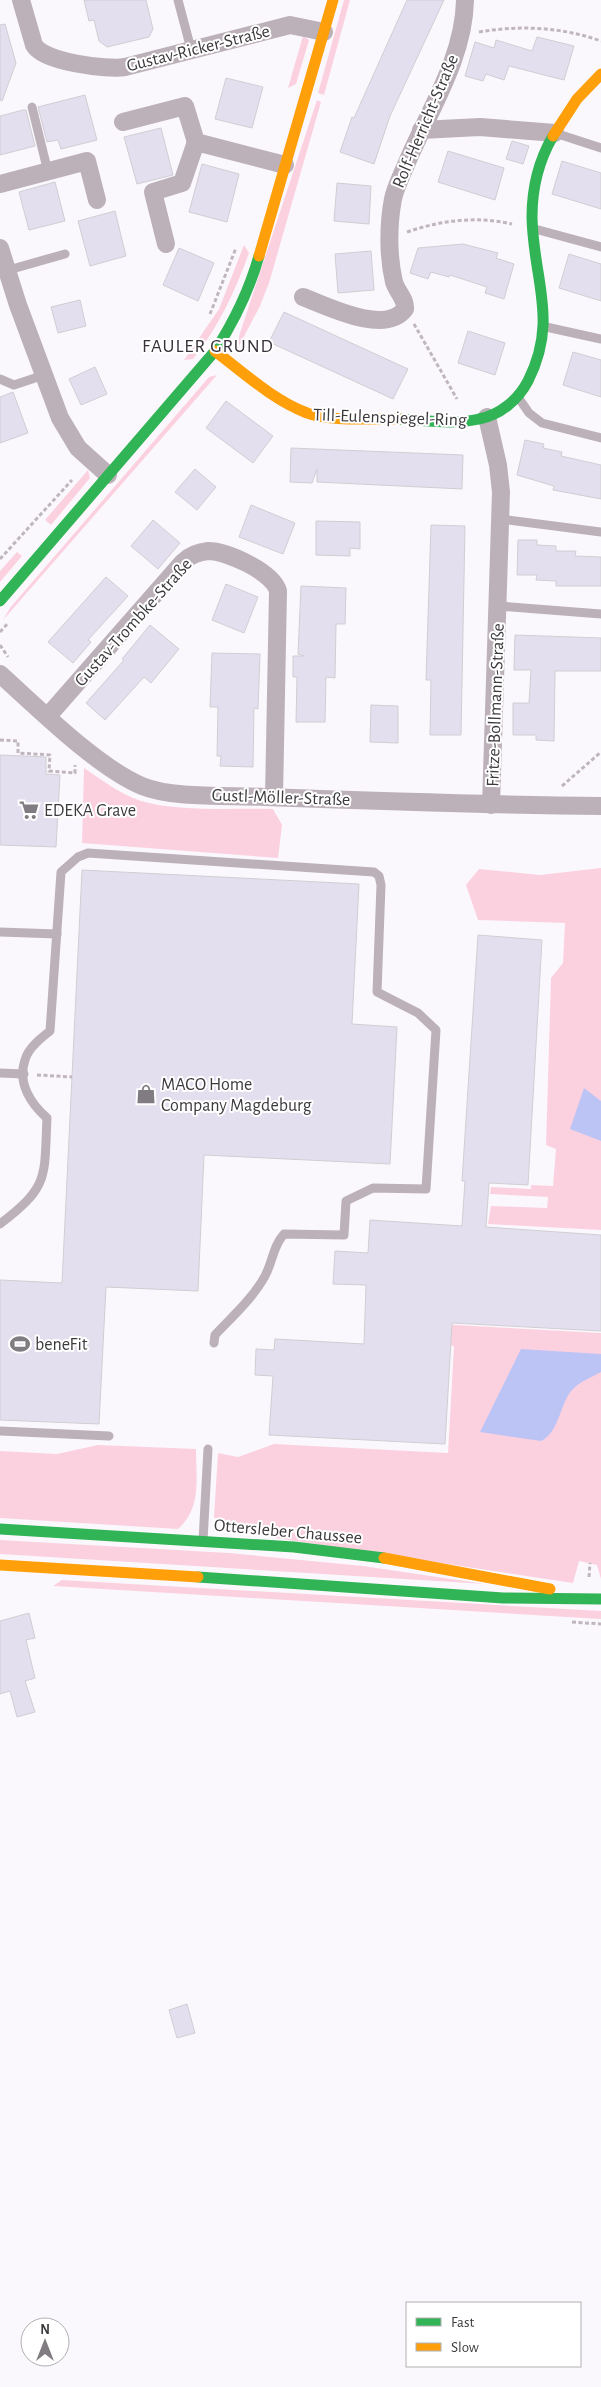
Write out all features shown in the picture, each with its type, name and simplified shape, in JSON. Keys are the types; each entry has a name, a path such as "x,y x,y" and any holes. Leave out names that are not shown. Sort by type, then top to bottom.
{"street":[{"name":"Gustav-Ricker-Straße","path":"21,0 35,48 53,58 111,68 290,25 324,32"},
{"path":"0,601 215,351 238,315 250,286 333,0"},
{"name":"Rolf-Herricht-Straße","path":"405,310 405,304 394,280 390,238 393,198 421,130 445,81 459,36 465,0"},
{"name":"Till-Eulenspiegel-Ring","path":"215,351 280,400 308,414 327,417 478,419 507,407 518,397 540,359 546,326 545,301 535,257 532,228 534,189 540,169 567,109 601,74"},
{"path":"123,122 185,106 196,142 182,183 153,192 166,244"},
{"path":"421,130 480,127 555,133"},
{"path":"196,142 285,165"},
{"path":"0,184 87,161 97,200"},
{"path":"0,248 3,272 66,429 78,448 108,475"},
{"path":"303,297 349,315 374,320 395,318 405,310"},
{"name":"Fritze-Bollmann-Straße","path":"478,419 498,465 500,518 491,805"},
{"name":"Gustav-Trombke-Straße","path":"48,716 183,562 198,553 220,553 263,571 274,582 278,591 274,797"},
{"name":"Gustl-Möller-Straße","path":"0,674 76,741 122,775 152,790 172,793 491,805 601,806"},
{"name":"Ottersleber Chaussee","path":"0,1529 203,1541 310,1549 389,1558 544,1586 568,1596"},
{"name":"Ottersleber Chaussee","path":"0,1565 325,1584 504,1598 542,1600 568,1596 601,1599"}],"lane":[{"path":"178,0 191,49"},
{"path":"32,107 48,172"},
{"path":"555,133 601,148"},
{"path":"532,228 601,247"},
{"path":"3,272 65,254"},
{"path":"546,326 601,339"},
{"path":"0,379 14,385 44,375"},
{"path":"518,397 529,413 542,423 601,438"},
{"path":"500,518 601,532"},
{"name":"Fritze-Bollmann-Straße","path":"498,606 601,614"},
{"path":"0,1224 36,1192 44,1177 47,1118 29,1099 25,1087 24,1074 25,1060 31,1050 50,1031 62,872 78,857 88,853 374,872 380,879 377,992 418,1013 436,1030 426,1189 373,1188 346,1201 344,1235 284,1234 276,1243 271,1263 261,1282 215,1335 214,1343"},
{"path":"0,932 57,934"},
{"path":"0,1073 24,1074"},
{"path":"0,1431 109,1436"},
{"path":"203,1541 208,1449"}],"path":[{"path":"459,36 505,28 532,28 572,33 601,41"},
{"path":"390,238 425,226 468,220 496,221 532,228"},
{"path":"208,318 238,243"},
{"path":"405,310 478,419"},
{"path":"0,559 90,460"},
{"path":"0,740 18,741 18,753 50,754 49,771 73,773 75,773 76,741"},
{"path":"24,1074 72,1077"}],"shaded area":[{"path":"344,0 350,0 324,95 318,93"},
{"path":"303,36 309,40 296,84 288,88"},
{"path":"317,100 321,102 269,283 260,306 239,346 239,336"},
{"path":"244,245 249,253 226,308 211,334 193,359 184,360 219,309"},
{"path":"217,375 3,620 10,608 209,377"},
{"path":"88,470 90,478 51,525 45,520"},
{"path":"17,552 22,556 0,582 0,571"},
{"path":"84,768 126,795 141,801 171,807 273,809 282,825 278,858 82,843"},
{"path":"601,868 601,1230 488,1224 491,1206 547,1208 548,1197 490,1194 491,1187 531,1189 531,1185 553,1186 556,1149 546,1145 551,978 563,963 565,923 478,920 466,885 479,869 540,875"},
{"path":"383,1321 601,1333 601,1579 597,1565 579,1561 573,1583 236,1532 228,1530 214,1517 218,1453 238,1457 274,1444 448,1453 454,1346 381,1341"},
{"path":"98,1445 196,1449 196,1492 191,1512 186,1521 178,1529 0,1518 0,1451 57,1454"},
{"path":"0,1540 229,1553 363,1566 485,1584 0,1554"},
{"path":"62,1580 601,1611 601,1619 53,1586"}],"water":[{"path":"584,1088 601,1101 601,1141 570,1129"},
{"path":"521,1349 601,1354 601,1372 574,1388 565,1401 556,1424 548,1436 541,1441 480,1432"}],"building":[{"path":"84,0 146,0 153,29 149,37 107,47 99,41 94,20 89,21"},
{"path":"407,0 444,0 390,116 374,164 340,152 352,117 354,118"},
{"path":"5,24 16,63 2,101 0,100 0,25"},
{"path":"537,37 574,46 564,80 509,66 504,80 486,74 483,81 465,76 475,42 494,48 496,40 532,51"},
{"path":"226,78 263,87 252,128 215,119"},
{"path":"85,95 97,140 61,149 58,140 47,142 38,107"},
{"path":"26,110 35,146 0,155 0,116"},
{"path":"161,128 173,175 137,184 124,137"},
{"path":"512,141 529,146 523,164 506,159"},
{"path":"448,151 504,168 495,200 438,182"},
{"path":"562,161 601,173 601,209 552,194"},
{"path":"202,164 239,174 227,222 189,212"},
{"path":"55,182 65,221 29,230 19,192"},
{"path":"337,183 371,186 369,224 334,221"},
{"path":"115,211 126,256 90,266 78,221"},
{"path":"463,244 498,253 496,258 514,264 504,299 485,293 487,287 450,275 449,277 431,272 428,279 410,273 418,248"},
{"path":"179,248 214,263 198,301 163,285"},
{"path":"371,251 374,290 338,293 335,254"},
{"path":"569,254 601,264 601,301 559,288"},
{"path":"80,300 86,326 58,333 51,307"},
{"path":"284,312 408,369 393,399 269,342"},
{"path":"468,331 505,343 495,375 458,363"},
{"path":"573,352 601,360 601,397 563,385"},
{"path":"95,367 107,394 81,405 69,379"},
{"path":"13,392 28,433 0,443 0,397"},
{"path":"226,401 273,436 253,463 206,428"},
{"path":"525,440 544,444 543,448 562,452 561,456 601,465 601,499 553,490 554,486 517,475"},
{"path":"291,448 463,455 462,489 317,482 317,469 312,483 290,482"},
{"path":"195,469 216,487 197,510 175,492"},
{"path":"251,505 295,523 283,554 239,537"},
{"path":"153,520 180,543 158,569 131,546"},
{"path":"316,521 360,522 360,549 350,548 350,556 316,555"},
{"path":"431,525 465,526 461,735 430,735 431,680 426,680"},
{"path":"518,540 537,540 537,545 556,546 556,551 576,551 575,556 601,557 601,586 556,586 556,581 536,580 537,575 517,575"},
{"path":"106,577 128,596 88,640 91,642 73,663 48,642"},
{"path":"226,584 258,597 244,633 212,620"},
{"path":"301,586 346,588 345,624 336,624 335,678 326,677 325,722 296,722 297,677 293,677 293,656 304,656 298,654"},
{"path":"150,625 179,649 151,683 144,677 105,720 86,703 124,660 122,659"},
{"path":"515,635 601,638 601,671 555,671 554,741 536,740 536,735 513,735 513,703 529,703 531,670 514,670"},
{"path":"212,653 260,654 258,709 254,708 253,767 220,766 221,756 217,756 218,707 210,707"},
{"path":"371,705 398,706 398,743 370,742"},
{"name":"EDEKA Grave","path":"0,755 46,757 46,774 60,775 56,847 0,845"},
{"path":"82,870 359,884 352,1024 397,1027 390,1164 204,1155 198,1291 106,1287 99,1424 0,1420 0,1280 62,1283"},
{"path":"478,935 542,940 528,1185 489,1183 486,1227 601,1235 601,1331 452,1323 445,1444 269,1435 273,1376 255,1375 256,1349 274,1350 275,1339 364,1344 366,1285 333,1284 335,1251 368,1253 370,1220 462,1226 465,1181 462,1181"},
{"path":"29,1613 35,1638 26,1640 35,1678 25,1681 35,1712 17,1717 10,1691 0,1694 0,1621"},
{"path":"187,2004 195,2033 177,2038 169,2010"}],"traffic: fast":[{"path":"399,419 459,422 487,417 508,406 528,381 537,359 542,338 543,319 533,239 533,196 540,165 553,136"},
{"path":"0,601 215,351 241,305 259,256"},
{"path":"0,1529 294,1547 384,1558"},
{"path":"198,1577 503,1598 601,1599"}],"traffic: slow":[{"path":"259,256 333,0"},
{"path":"553,136 577,99 601,74"},
{"path":"215,351 282,401 307,413 339,419 399,419"},
{"path":"384,1558 550,1589"},
{"path":"0,1565 198,1577"}],"place":[{"name":"EDEKA Grave","path":"29,810"},
{"name":"MACO Home Company Magdeburg","path":"146,1094"},
{"name":"beneFit","path":"20,1344"}],"district":[{"name":"FAULER GRUND","path":"208,345"}]}
